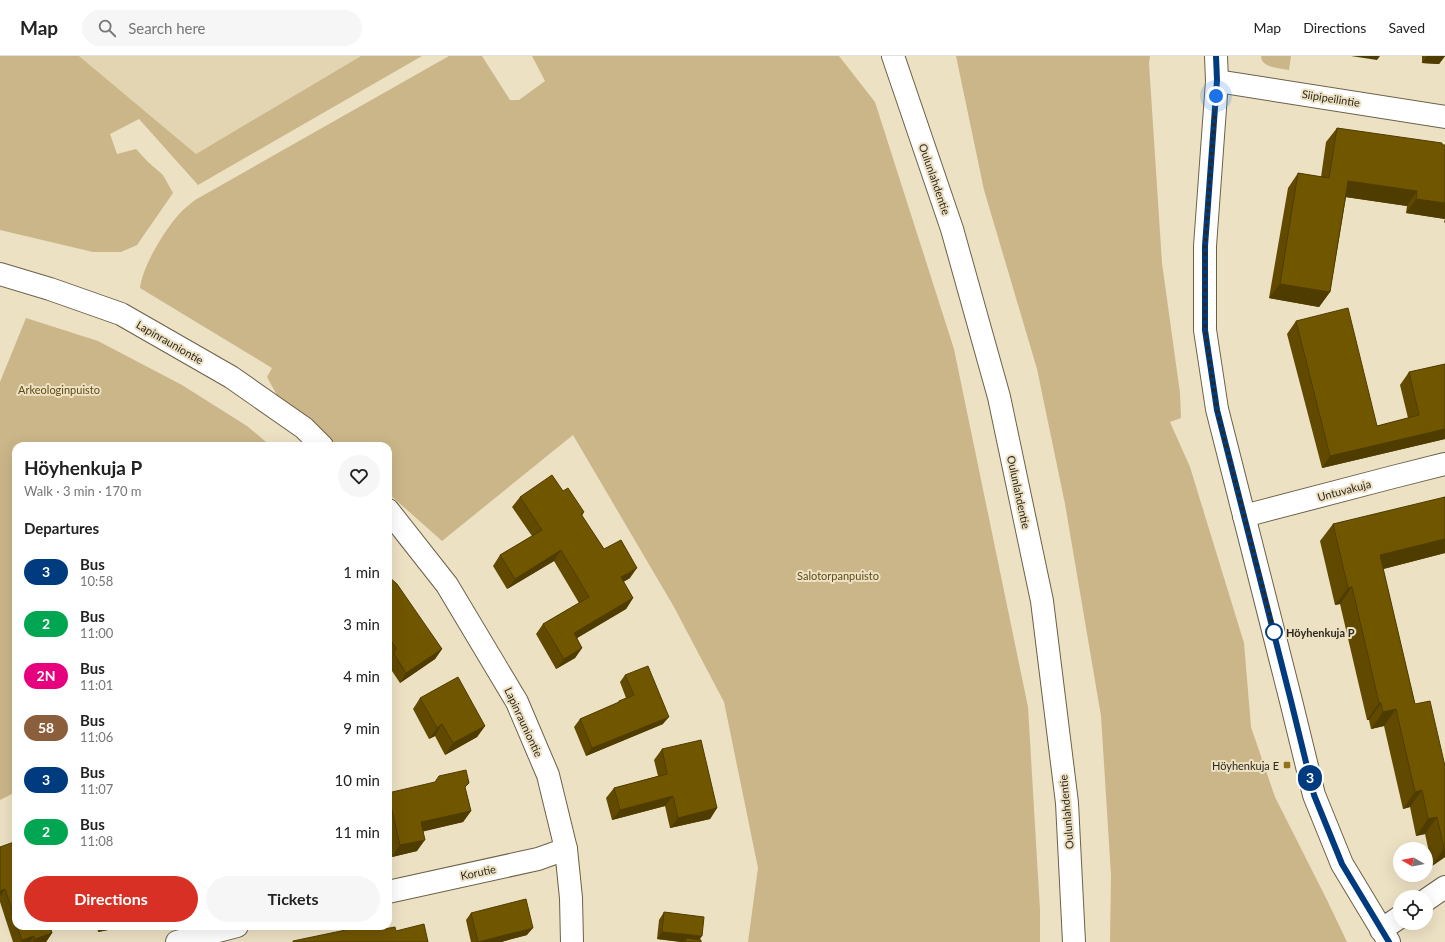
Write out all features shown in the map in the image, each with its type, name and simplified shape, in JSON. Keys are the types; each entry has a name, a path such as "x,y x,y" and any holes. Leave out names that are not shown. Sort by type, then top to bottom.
{"street":[{"name":"Oulunlahdentie","path":"893,56 952,229 999,397 1040,593 1067,804 1074,942"},
{"path":"1216,56 1217,80 1205,246 1205,330 1217,410 1314,795 1342,864 1385,936 1393,926"},
{"name":"Siipipeilintie","path":"1217,80 1445,117"},
{"name":"Lapinrauniontie","path":"0,274 50,289 121,314 231,377 304,428 318,442"},
{"name":"Untuvakuja","path":"1244,516 1445,464"},
{"name":"Lapinrauniontie","path":"392,515 447,585 517,702 548,776 566,849 571,898 572,942"},
{"name":"Korutie","path":"392,891 538,859 566,849"},
{"path":"1433,895 1445,887"},
{"path":"178,942 222,930"}],"shaded area":[{"path":"79,56 361,56 196,154"}],"green space":[{"path":"0,56 79,56 196,154 361,56 422,56 198,185 139,119 110,134 117,154 136,149 163,175 173,193 137,245 121,252 93,252 0,230"},
{"name":"Salotorpanpuisto","path":"449,56 482,56 510,100 519,100 545,81 532,56 839,56 875,102 954,349 1028,707 1040,910 1040,942 748,942 758,868 724,702 674,607 573,435 442,541 392,497 392,442 332,442 309,421 278,397 267,377 272,368 140,288 145,269 162,237 181,212 195,200"},
{"path":"956,56 1150,56 1149,63 1162,263 1180,393 1181,418 1170,422 1190,467 1244,643 1251,727 1275,797 1347,942 1110,942 1111,875 1101,716 1065,504 1037,369 984,190"},
{"path":"1261,56 1291,56 1289,70 1267,65 1262,60"},
{"name":"Arkeologinpuisto","path":"26,318 98,341 182,385 247,426 266,442 12,442 12,794 0,800 0,382"}],"building":[{"path":"1337,128 1442,143 1442,145 1445,145 1445,203 1416,199 1417,191 1348,181 1330,292 1280,284 1298,173 1329,178"},
{"path":"1348,308 1377,426 1419,415 1409,372 1445,364 1445,429 1330,456 1296,321"},
{"path":"552,475 563,491 568,488 584,512 581,514 604,549 621,540 637,568 621,577 633,598 574,633 582,648 564,659 543,624 589,597 561,550 515,579 500,555 542,530 520,497"},
{"path":"1445,497 1445,539 1380,555 1415,704 1430,701 1445,766 1444,848 1437,817 1428,819 1422,790 1415,792 1396,709 1383,712 1381,703 1379,703 1352,587 1348,588 1333,524"},
{"path":"392,580 397,584 442,649 406,673 394,654 396,648 392,642"},
{"path":"648,666 669,717 592,748 580,719 634,695 625,675"},
{"path":"458,677 485,726 453,743 442,724 437,728 420,698"},
{"path":"701,740 717,808 678,818 673,796 620,810 614,788 667,774 662,749"},
{"path":"466,770 469,783 465,787 471,811 421,822 425,840 400,845 392,810 392,792 435,782 439,776"},
{"path":"12,843 12,910 5,889 0,891 0,847"},
{"path":"526,899 533,928 478,942 471,913"},
{"path":"664,912 704,917 702,936 662,932"},
{"path":"424,924 428,942 293,942 346,930 392,930 392,928 395,927 396,931"},
{"path":"18,930 51,930 52,933 35,939 34,936 22,940"},
{"path":"686,938 701,940 701,942 686,942"}],"bus line":[{"name":"3","path":"1216,56 1217,80 1205,246 1205,330 1217,410 1314,795 1342,864 1389,942"}],"place":[{"name":"Höyhenkuja P","path":"1274,632"},
{"name":"Höyhenkuja E","path":"1287,765"}],"route":[{"path":"1216,96 1205,246 1205,330 1217,410 1276,639 1274,632"}]}
